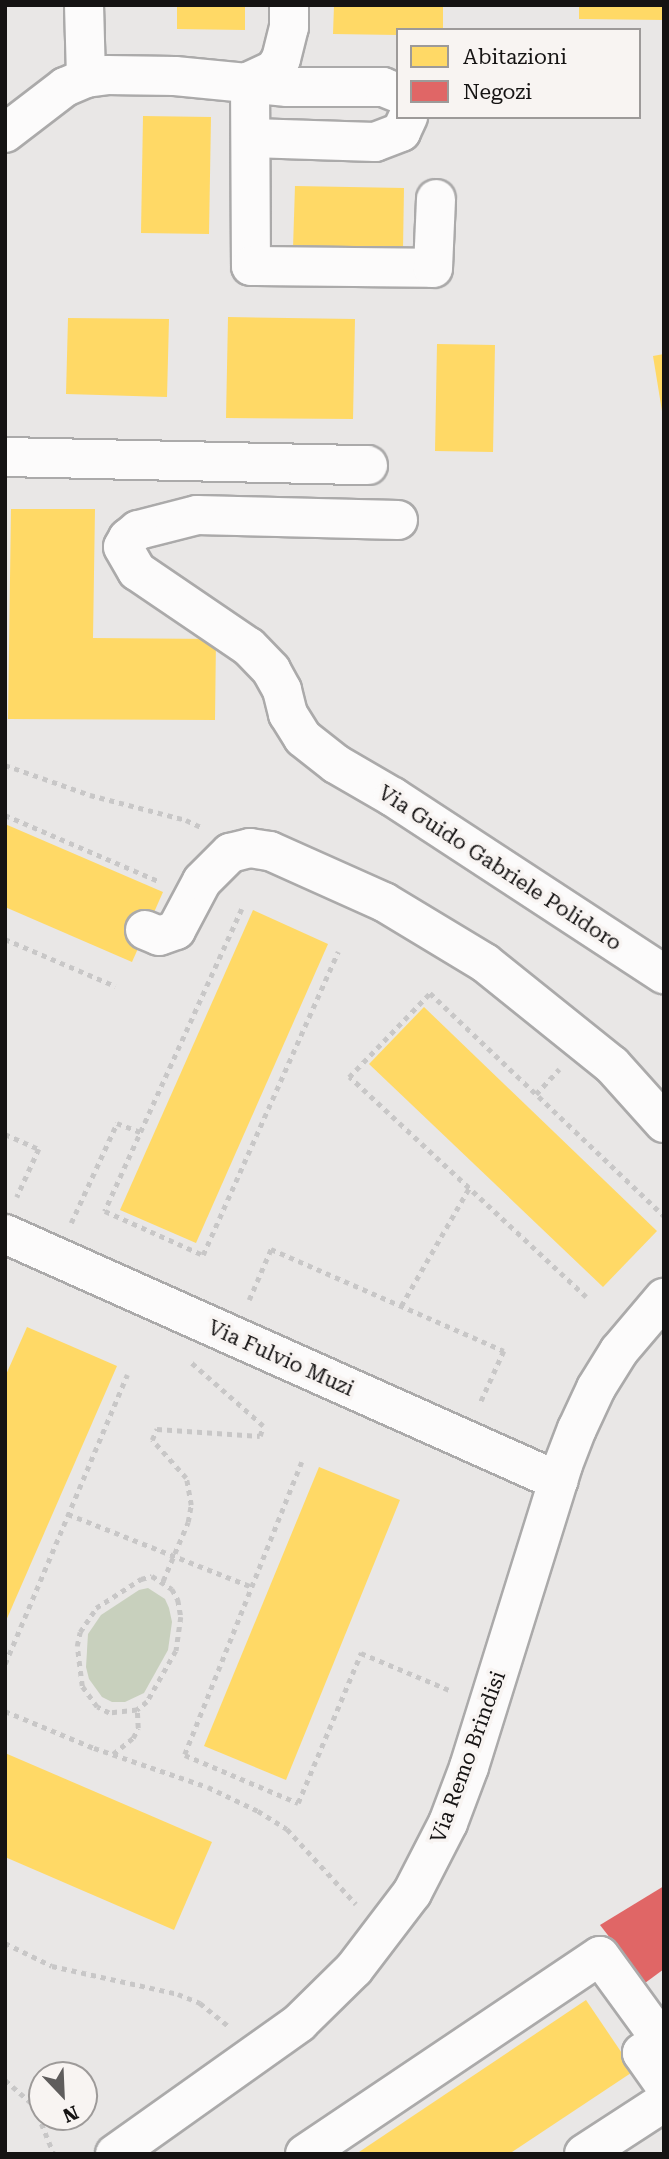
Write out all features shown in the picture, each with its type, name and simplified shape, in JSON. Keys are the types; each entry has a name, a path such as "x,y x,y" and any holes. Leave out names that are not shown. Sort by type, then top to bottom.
{"street":[{"path":"84,5 86,78"},
{"path":"250,81 274,70 281,59 289,27 289,5"},
{"path":"5,133 65,87 86,78 107,75 250,81 287,88 383,87 396,92"},
{"path":"250,81 251,266 433,268 436,199"},
{"path":"251,138 375,142 401,132 407,119"},
{"path":"5,457 368,465"},
{"name":"Via Guido Gabriele Polidoro","path":"398,520 197,514 138,530 128,538 123,547 137,571 249,647 271,670 282,690 288,714 303,738 336,764 393,797 664,974"},
{"path":"145,930 159,936 176,930 214,866 230,853 250,848 270,851 384,902 485,962 612,1065 664,1123"},
{"name":"Via Fulvio Muzi","path":"11,1217 55,1256 558,1481"},
{"name":"Via Remo Brindisi","path":"115,2154 299,2022 330,1995 383,1934 412,1893 448,1823 489,1704 558,1481 596,1388 619,1352 664,1298"},
{"path":"305,2154 600,1956 662,2042 642,2053 664,2085"},
{"path":"584,2154 664,2102"}],"path":[{"path":"5,765 102,799 186,820 216,838 230,853"},
{"path":"5,815 194,896"},
{"path":"242,909 105,1211 203,1255 338,952"},
{"path":"5,939 115,986"},
{"path":"586,1297 349,1077 430,993 664,1216"},
{"path":"55,1256 117,1123 141,1132"},
{"path":"5,1134 39,1149 11,1217"},
{"path":"401,1306 469,1188"},
{"path":"233,1336 271,1249 505,1351 464,1439"},
{"path":"163,1581 188,1522 190,1490 178,1468 152,1440 157,1429 260,1436 263,1426 174,1345 172,1327 179,1312"},
{"path":"5,1664 127,1375"},
{"path":"302,1462 185,1755 298,1803 360,1653 489,1704"},
{"path":"68,1514 252,1587"},
{"path":"152,1576 163,1581 178,1600 180,1634 176,1651 156,1690 136,1710 109,1713 89,1699 78,1671 79,1639 85,1621 96,1608 141,1579 152,1576"},
{"path":"113,1754 133,1738 138,1728 136,1710"},
{"path":"5,1711 113,1754 208,1787 258,1811 287,1829 383,1934"},
{"path":"5,1943 52,1966 178,1994 200,2003 255,2054"},
{"path":"5,2080 34,2105 54,2154"}],"green space":[{"path":"148,1588 165,1599 169,1608 172,1622 168,1650 144,1693 125,1702 112,1702 102,1697 89,1679 86,1667 88,1634 101,1615 139,1590"}],"building: Abitazioni":[{"path":"177,5 245,5 245,30 177,29"},
{"path":"334,5 443,5 443,28 396,28 396,35 333,34"},
{"path":"579,5 664,5 664,20 579,19"},
{"path":"143,116 211,117 209,234 141,233"},
{"path":"295,186 404,188 403,249 293,248"},
{"path":"228,317 355,319 353,419 226,418"},
{"path":"68,318 169,319 167,397 66,394"},
{"path":"437,344 495,345 493,452 435,451"},
{"path":"664,354 664,411 662,411 653,356"},
{"path":"11,509 95,509 93,638 216,639 215,720 8,719"},
{"path":"5,824 163,892 132,962 5,907"},
{"path":"253,910 328,944 196,1243 120,1210"},
{"path":"424,1007 657,1231 603,1287 369,1064"},
{"path":"27,1327 117,1366 5,1623 5,1377"},
{"path":"319,1467 400,1500 286,1780 204,1746"},
{"path":"5,1753 212,1842 174,1930 5,1857"},
{"path":"586,2000 634,2071 509,2154 356,2154"}],"building: Negozi":[{"path":"664,1886 664,1969 645,1983 600,1925"}]}
